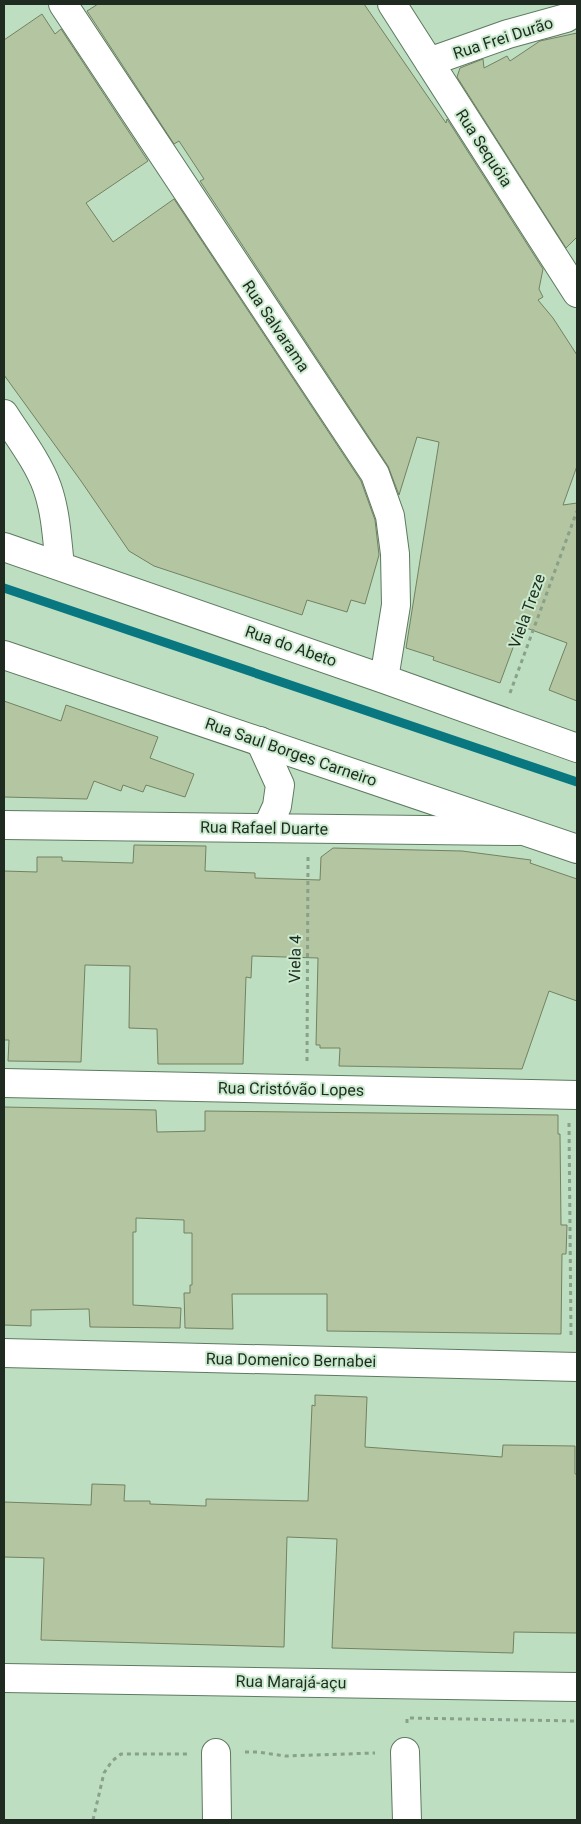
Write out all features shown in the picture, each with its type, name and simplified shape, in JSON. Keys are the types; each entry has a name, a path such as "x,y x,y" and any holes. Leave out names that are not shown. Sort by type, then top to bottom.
{"street":[{"name":"Rua Salvarama","path":"63,4 375,474 390,516 395,554 396,605 384,679"},
{"name":"Rua Sequóia","path":"392,4 577,293"},
{"name":"Rua Frei Durão","path":"429,62 508,34 566,18 577,11"},
{"path":"4,414 26,447 46,486 55,520 60,566"},
{"name":"Rua do Abeto","path":"4,547 577,748"},
{"name":"Rua Saul Borges Carneiro","path":"4,655 577,849"},
{"path":"260,741 280,785 277,806 267,828"},
{"name":"Rua Rafael Duarte","path":"4,825 525,831"},
{"name":"Rua Cristóvão Lopes","path":"4,1083 573,1095"},
{"name":"Rua Domenico Bernabei","path":"4,1353 575,1368"},
{"name":"Rua Marajá-açu","path":"4,1678 577,1686"},
{"path":"405,1752 407,1820"},
{"path":"216,1753 217,1820"}],"path":[{"name":"Viela Treze","path":"500,720 577,511"},
{"name":"Viela 4","path":"306,1089 309,829"},
{"path":"573,1095 575,1368"},
{"path":"92,1820 104,1773 112,1761 121,1754 258,1752 285,1756 405,1752 407,1718 577,1721"}],"building":[{"path":"98,4 364,4 446,123 447,119 543,269 539,289 543,297 538,300 553,318 577,355 577,466 563,505 577,503 577,701 549,690 567,643 521,626 500,683 433,660 434,657 406,648 439,442 417,437 399,495 388,466 200,181 204,179 179,141 174,144 87,11"},
{"path":"42,14 55,34 61,29 148,161 86,203 113,242 174,199 361,481 375,520 379,555 365,604 351,600 347,612 307,600 302,615 154,566 129,551 4,375 4,40"},
{"path":"577,33 577,237 566,248 457,77 460,68 483,59 484,68 507,56 510,61 540,41"},
{"path":"4,701 61,721 66,705 158,737 150,758 194,774 185,797 146,785 143,792 123,785 121,791 94,781 87,799 4,797"},
{"path":"134,845 206,846 205,871 255,873 255,878 320,880 321,857 333,848 462,851 531,860 530,863 577,879 577,1001 549,991 522,1069 339,1066 340,1048 320,1048 320,1045 316,1045 318,958 252,956 251,978 246,977 243,1064 158,1064 157,1029 129,1028 130,966 85,965 81,1062 8,1061 9,1040 4,1040 4,871 37,872 37,857 62,857 62,861 133,863"},
{"path":"4,1107 156,1110 157,1132 205,1131 205,1111 558,1115 561,1225 567,1225 566,1254 562,1254 561,1334 327,1331 327,1294 232,1294 233,1329 185,1328 184,1293 190,1293 190,1285 192,1285 192,1233 184,1233 184,1220 136,1218 136,1232 133,1232 133,1305 181,1308 180,1328 90,1327 89,1309 31,1310 31,1326 4,1325"},
{"path":"315,1395 367,1397 365,1447 502,1457 503,1445 575,1446 575,1474 577,1474 577,1633 514,1632 513,1653 332,1648 337,1539 287,1537 284,1647 41,1640 44,1558 4,1557 4,1502 91,1505 92,1484 125,1485 124,1501 150,1501 150,1504 206,1506 206,1499 308,1501 312,1405 315,1406"}],"waterway":[{"path":"4,588 577,782"}]}
